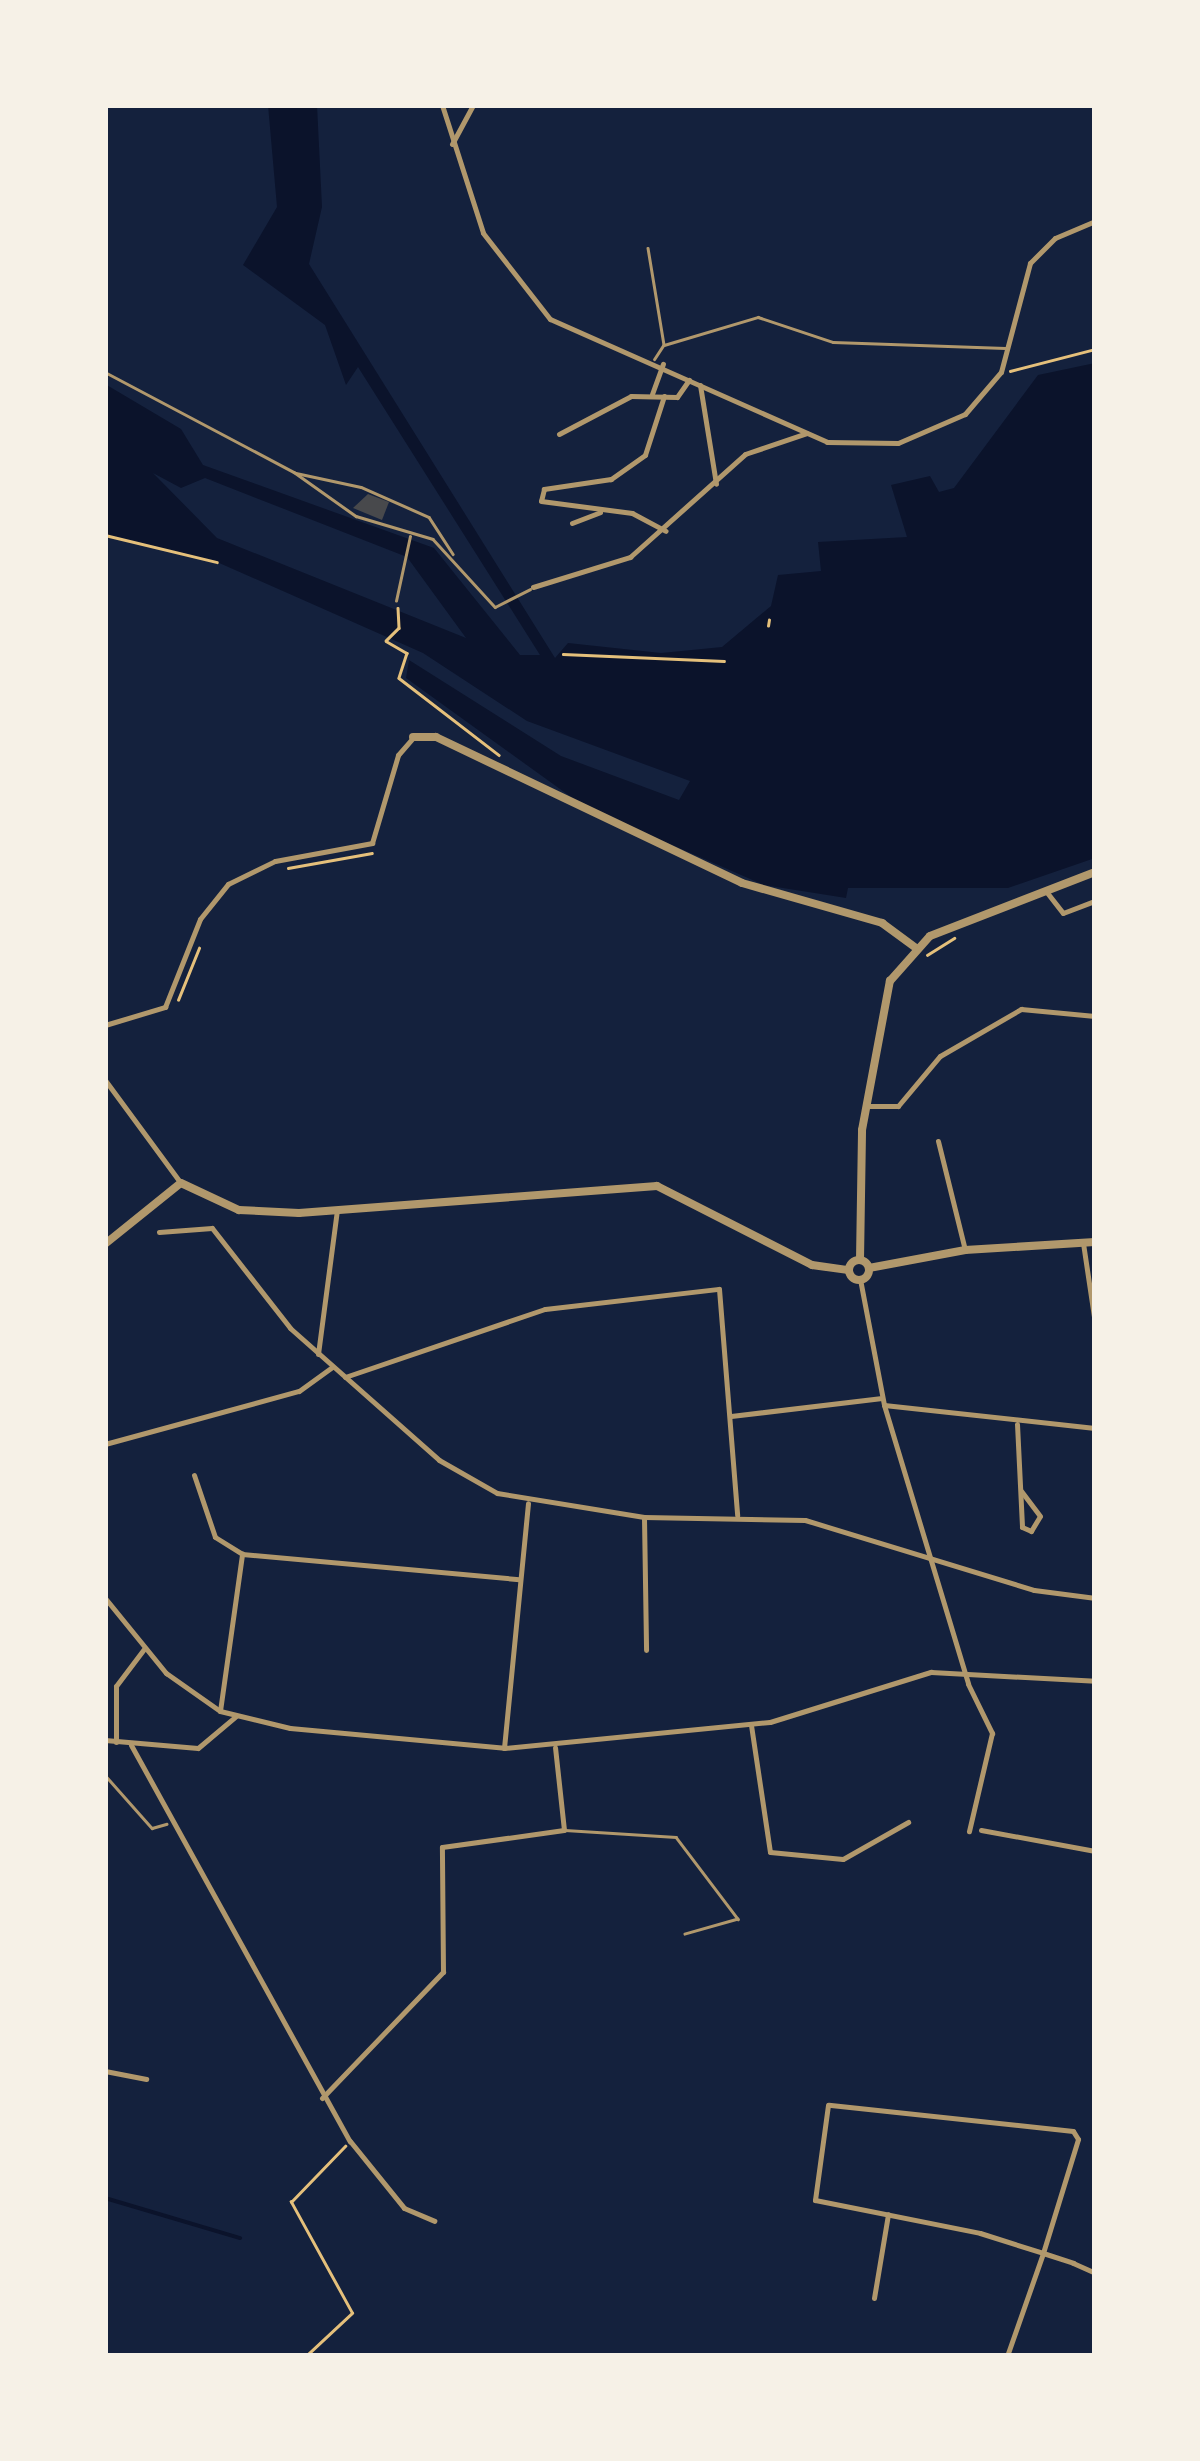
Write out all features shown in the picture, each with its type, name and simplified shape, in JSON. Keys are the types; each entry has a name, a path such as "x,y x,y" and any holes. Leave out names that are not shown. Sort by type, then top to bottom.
{"street":[{"path":"442,105 482,233 544,314 656,359 688,380 807,434 848,446 931,434 965,414 1001,372 1030,263 1054,238 1095,221"},
{"path":"452,144 473,105"},
{"path":"652,394 663,364"},
{"path":"560,434 652,394 677,397 688,380"},
{"path":"700,385 716,484"},
{"path":"664,396 645,455 611,479 541,493 549,506 602,510 666,531"},
{"path":"534,587 620,562 666,531 745,454 807,434"},
{"path":"572,523 602,510"},
{"path":"105,1025 165,1006 200,919 228,884 274,861 351,853 378,836 398,755 414,738 436,737 509,770 644,841 783,898 882,923 916,948"},
{"path":"849,1270 860,1260 865,1106 890,981 916,948 1095,872"},
{"path":"1045,890 1063,912 1095,901"},
{"path":"865,1106 898,1106 940,1056 1021,1008 1095,1016"},
{"path":"105,1080 181,1183 240,1210 336,1209 656,1186 812,1264 849,1270 860,1280 883,1401 936,1559 964,1670 992,1733 969,1831"},
{"path":"938,1141 965,1250"},
{"path":"105,1244 181,1183"},
{"path":"318,1354 336,1209"},
{"path":"159,1232 212,1228 318,1354 439,1460 528,1503 644,1517 736,1515 805,1520 936,1559 1095,1598"},
{"path":"860,1280 868,1268 965,1250 1095,1242"},
{"path":"1083,1243 1095,1322"},
{"path":"860,1260 868,1268"},
{"path":"345,1377 545,1309 719,1288 736,1515"},
{"path":"105,1444 299,1390 332,1366"},
{"path":"731,1416 883,1401 1017,1424 1095,1428"},
{"path":"1017,1424 1022,1527 1031,1531 1040,1516 1021,1491"},
{"path":"194,1475 215,1537 242,1554 520,1579"},
{"path":"504,1748 528,1503"},
{"path":"644,1517 646,1650"},
{"path":"220,1711 242,1554"},
{"path":"105,1598 144,1649 220,1711 504,1748 556,1747 752,1725 964,1670 1095,1681"},
{"path":"116,1742 116,1686 144,1649"},
{"path":"105,1740 130,1745 208,1746 236,1716"},
{"path":"752,1725 770,1852 843,1859 908,1822"},
{"path":"130,1745 166,1824 322,2098 350,2141 404,2208 434,2221"},
{"path":"322,2098 444,1972 442,1847 564,1830 556,1747"},
{"path":"981,1830 1095,1851"},
{"path":"105,2071 146,2079"},
{"path":"1007,2356 1043,2253 1073,2131 834,2102 824,2113 815,2200 1043,2253 1095,2273"},
{"path":"874,2298 888,2214"}],"lane":[{"path":"648,248 664,345 656,359"},
{"path":"664,345 758,317 833,342 1007,348"},
{"path":"105,372 294,472 337,506 454,556"},
{"path":"294,472 361,487 429,517 491,604 505,604 534,587"},
{"path":"396,601 402,557 409,538"},
{"path":"105,1775 152,1828 166,1824"},
{"path":"564,1830 676,1837 738,1919 685,1934"}],"path":[{"path":"1001,372 1095,349"},
{"path":"105,535 217,562"},
{"path":"398,611 386,641 407,653 400,678 509,770"},
{"path":"768,626 769,620"},
{"path":"563,654 724,661"},
{"path":"273,867 368,859 378,836"},
{"path":"169,1009 184,993 200,942"},
{"path":"306,2356 352,2313 291,2202 350,2141"}],"water":[{"path":"268,105 317,105 322,207 309,264 555,658 568,643 661,653 722,647 771,606 778,575 821,571 818,542 907,537 891,485 930,476 939,492 954,488 1038,375 1095,363 1095,858 1008,888 848,888 846,898 764,885 585,807 406,678 409,660 561,756 679,800 690,781 527,721 423,653 217,562 105,535 105,384 181,429 203,465 434,548 520,655 540,655 358,367 346,385 325,325 243,265 277,207","holes":["153,473 181,488 205,478 407,557 466,638 217,538"]}],"building":[{"path":"368,494 389,502 382,520 353,508"}],"waterway":[{"path":"105,2198 240,2238"}]}
